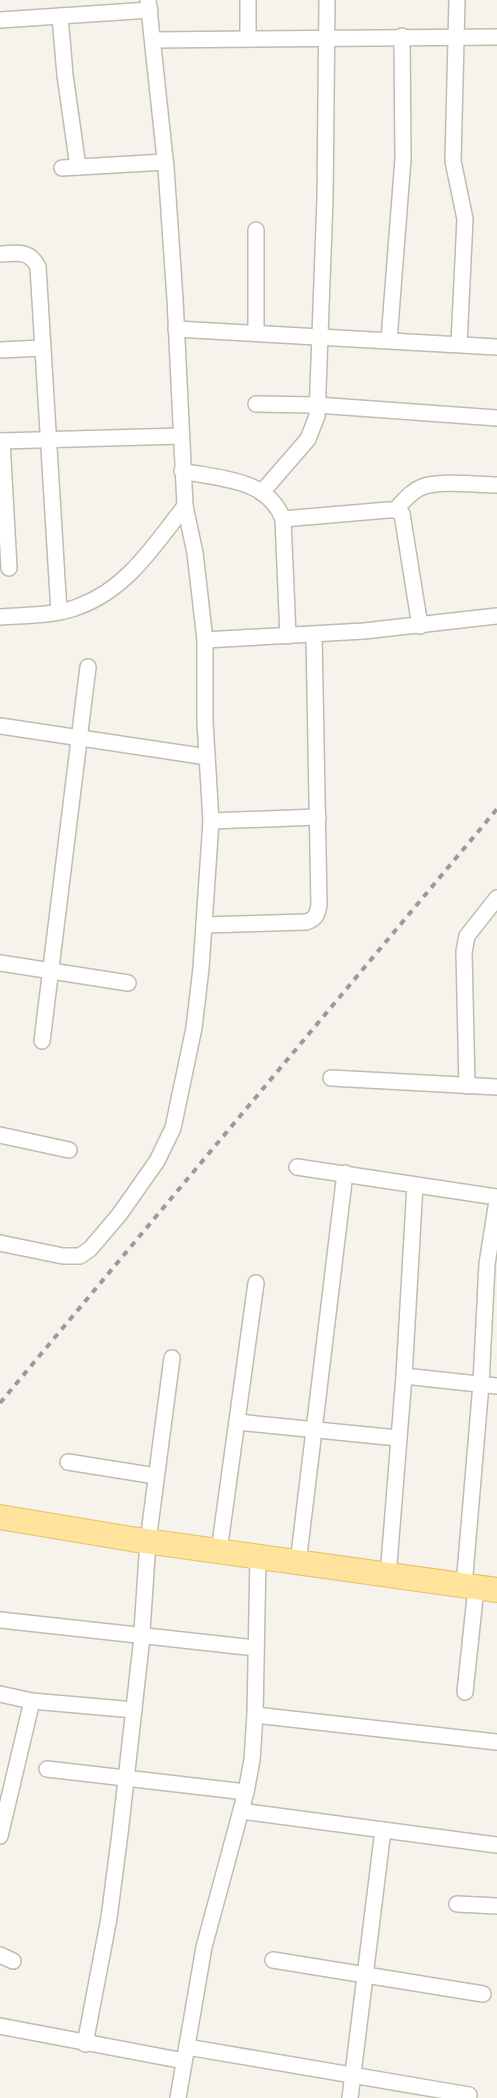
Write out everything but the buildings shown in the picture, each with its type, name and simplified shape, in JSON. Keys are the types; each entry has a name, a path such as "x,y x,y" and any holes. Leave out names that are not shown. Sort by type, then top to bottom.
{"main road":[{"path":"0,1517 148,1541 479,1588"}],"street":[{"path":"248,0 248,39"},
{"path":"263,491 308,439 316,422 325,199 327,0"},
{"path":"457,0 454,160 465,219 459,344"},
{"path":"0,20 60,16 149,5 165,162 185,506 195,553 205,640 207,757 211,821 204,925 194,1028 173,1128 156,1161 119,1215 90,1249 80,1256 62,1256 0,1243"},
{"path":"60,16 65,74 78,167"},
{"path":"152,40 402,36 497,37"},
{"path":"389,340 403,159 402,36"},
{"path":"62,168 165,162"},
{"path":"256,230 256,333"},
{"path":"0,254 24,253 34,258 38,267 59,612"},
{"path":"176,329 497,346"},
{"path":"0,350 42,348"},
{"path":"256,404 317,405 497,418"},
{"path":"9,568 4,534 1,441 49,438 180,436"},
{"path":"182,471 249,485 263,491 279,508 283,519 288,636"},
{"path":"395,510 411,493 422,486 436,484 497,485"},
{"path":"0,617 59,612 79,607 106,595 119,585 148,553 185,506"},
{"path":"283,519 395,510 402,514 420,626"},
{"path":"205,640 314,635 420,626 497,616"},
{"path":"204,925 314,920 319,905 314,635"},
{"path":"42,1041 49,970 88,667"},
{"path":"0,726 207,757"},
{"path":"211,821 318,817"},
{"path":"467,1086 464,952 468,936 497,898"},
{"path":"0,963 128,983"},
{"path":"331,1078 497,1087"},
{"path":"0,1135 69,1150"},
{"path":"297,1167 497,1197"},
{"path":"298,1563 345,1173"},
{"path":"388,1576 404,1376 415,1185"},
{"path":"465,1692 479,1588 481,1384 487,1264 497,1202"},
{"path":"219,1551 256,1283"},
{"path":"85,2044 109,1918 142,1637 148,1541 172,1358"},
{"path":"404,1376 497,1386"},
{"path":"237,1422 398,1438"},
{"path":"68,1462 156,1476"},
{"path":"178,2098 204,1948 246,1792 252,1760 255,1715 258,1557"},
{"path":"0,1620 256,1648"},
{"path":"0,1694 32,1701 134,1710"},
{"path":"0,1836 32,1701"},
{"path":"255,1715 497,1742"},
{"path":"47,1769 246,1792"},
{"path":"241,1810 497,1845"},
{"path":"350,2098 383,1830"},
{"path":"457,1904 497,1906"},
{"path":"273,1960 483,1994"},
{"path":"0,2026 85,2044 185,2054 353,2076 469,2095"}],"railway":[{"path":"0,1403 497,809"}]}
